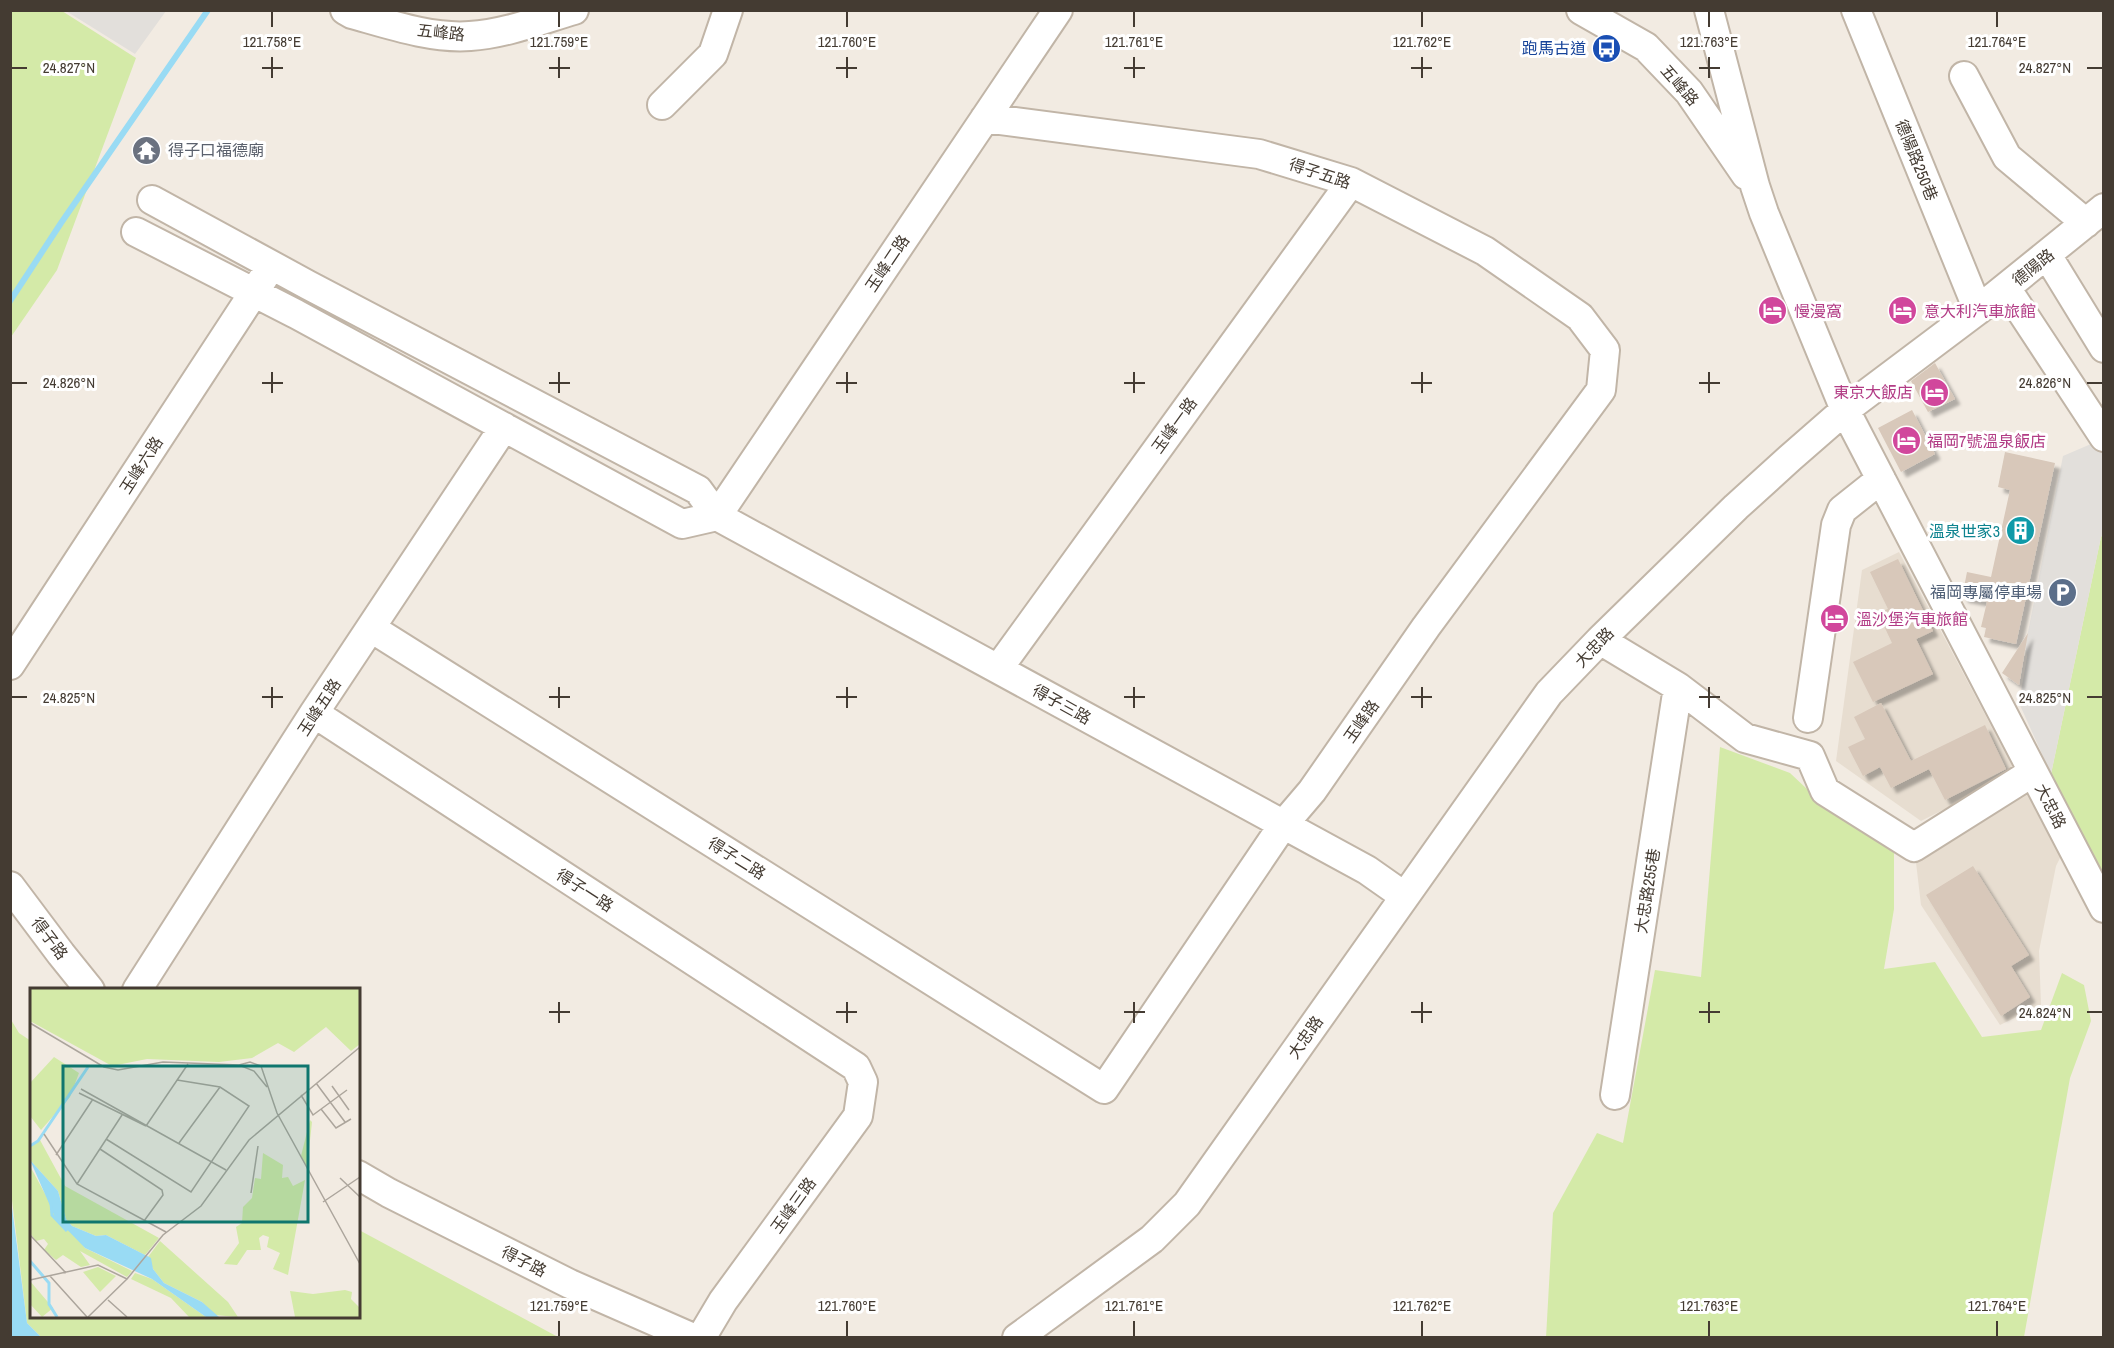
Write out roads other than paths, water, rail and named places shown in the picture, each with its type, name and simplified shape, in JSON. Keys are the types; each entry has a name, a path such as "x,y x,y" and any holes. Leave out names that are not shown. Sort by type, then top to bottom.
{"street":[{"name":"五峰路","path":"345,10 362,17 427,33 469,36 512,29 574,10"},
{"path":"662,105 713,54 728,10"},
{"name":"玉峰二路","path":"717,516 1058,10"},
{"name":"五峰路","path":"1581,10 1646,47 1689,92 1755,186"},
{"name":"五峰路","path":"1709,10 1755,186 1798,299 1845,410"},
{"name":"德陽路250巷","path":"1856,10 1978,310"},
{"path":"1964,76 2007,157 2095,216"},
{"name":"得子五路","path":"985,118 1259,154 1351,182 1485,251 1580,317 1605,350"},
{"name":"玉峰一路","path":"998,669 1351,182"},
{"path":"136,232 254,292 682,524 717,516 698,490 152,200"},
{"name":"德陽路","path":"1845,410 1978,310 2095,216"},
{"path":"2047,255 2103,348"},
{"name":"玉峰六路","path":"10,665 272,265"},
{"path":"2006,288 2103,437"},
{"name":"玉峰路","path":"1104,1089 1283,825 1312,791 1426,627 1601,390 1605,350"},
{"name":"大忠路","path":"1017,1338 1152,1239 1187,1204 1548,693 1736,507 1845,410 2103,908"},
{"name":"玉峰五路","path":"138,988 314,713 504,427"},
{"path":"1808,718 1836,525 1842,510 1881,479"},
{"name":"得子三路","path":"717,516 1367,870 1404,896"},
{"name":"得子二路","path":"371,628 1104,1089"},
{"path":"1600,640 1678,687 1745,738 1810,756 1825,791 1914,847 2033,772"},
{"name":"大忠路255巷","path":"1615,1095 1678,687"},
{"name":"得子一路","path":"314,713 856,1066"},
{"name":"得子路","path":"10,886 88,988"},
{"name":"玉峰三路","path":"701,1338 723,1301 858,1116 863,1082 856,1066"},
{"name":"得子路","path":"360,1176 570,1284 693,1338"}],"water":[{"path":"10,1192 27,1323 41,1337 11,1337"}],"waterway":[{"path":"10,301 208,10"}],"place":[{"name":"跑馬古道","path":"1607,48"},
{"name":"得子口福德廟","path":"147,150"},
{"name":"慢漫窩","path":"1773,311"},
{"name":"意大利汽車旅館","path":"1903,311"},
{"name":"東京大飯店","path":"1934,392"},
{"name":"福岡7號溫泉飯店","path":"1906,441"},
{"name":"溫泉世家3","path":"2021,531"},
{"name":"福岡專屬停車場","path":"2063,592"},
{"name":"溫沙堡汽車旅館","path":"1835,619"}]}
